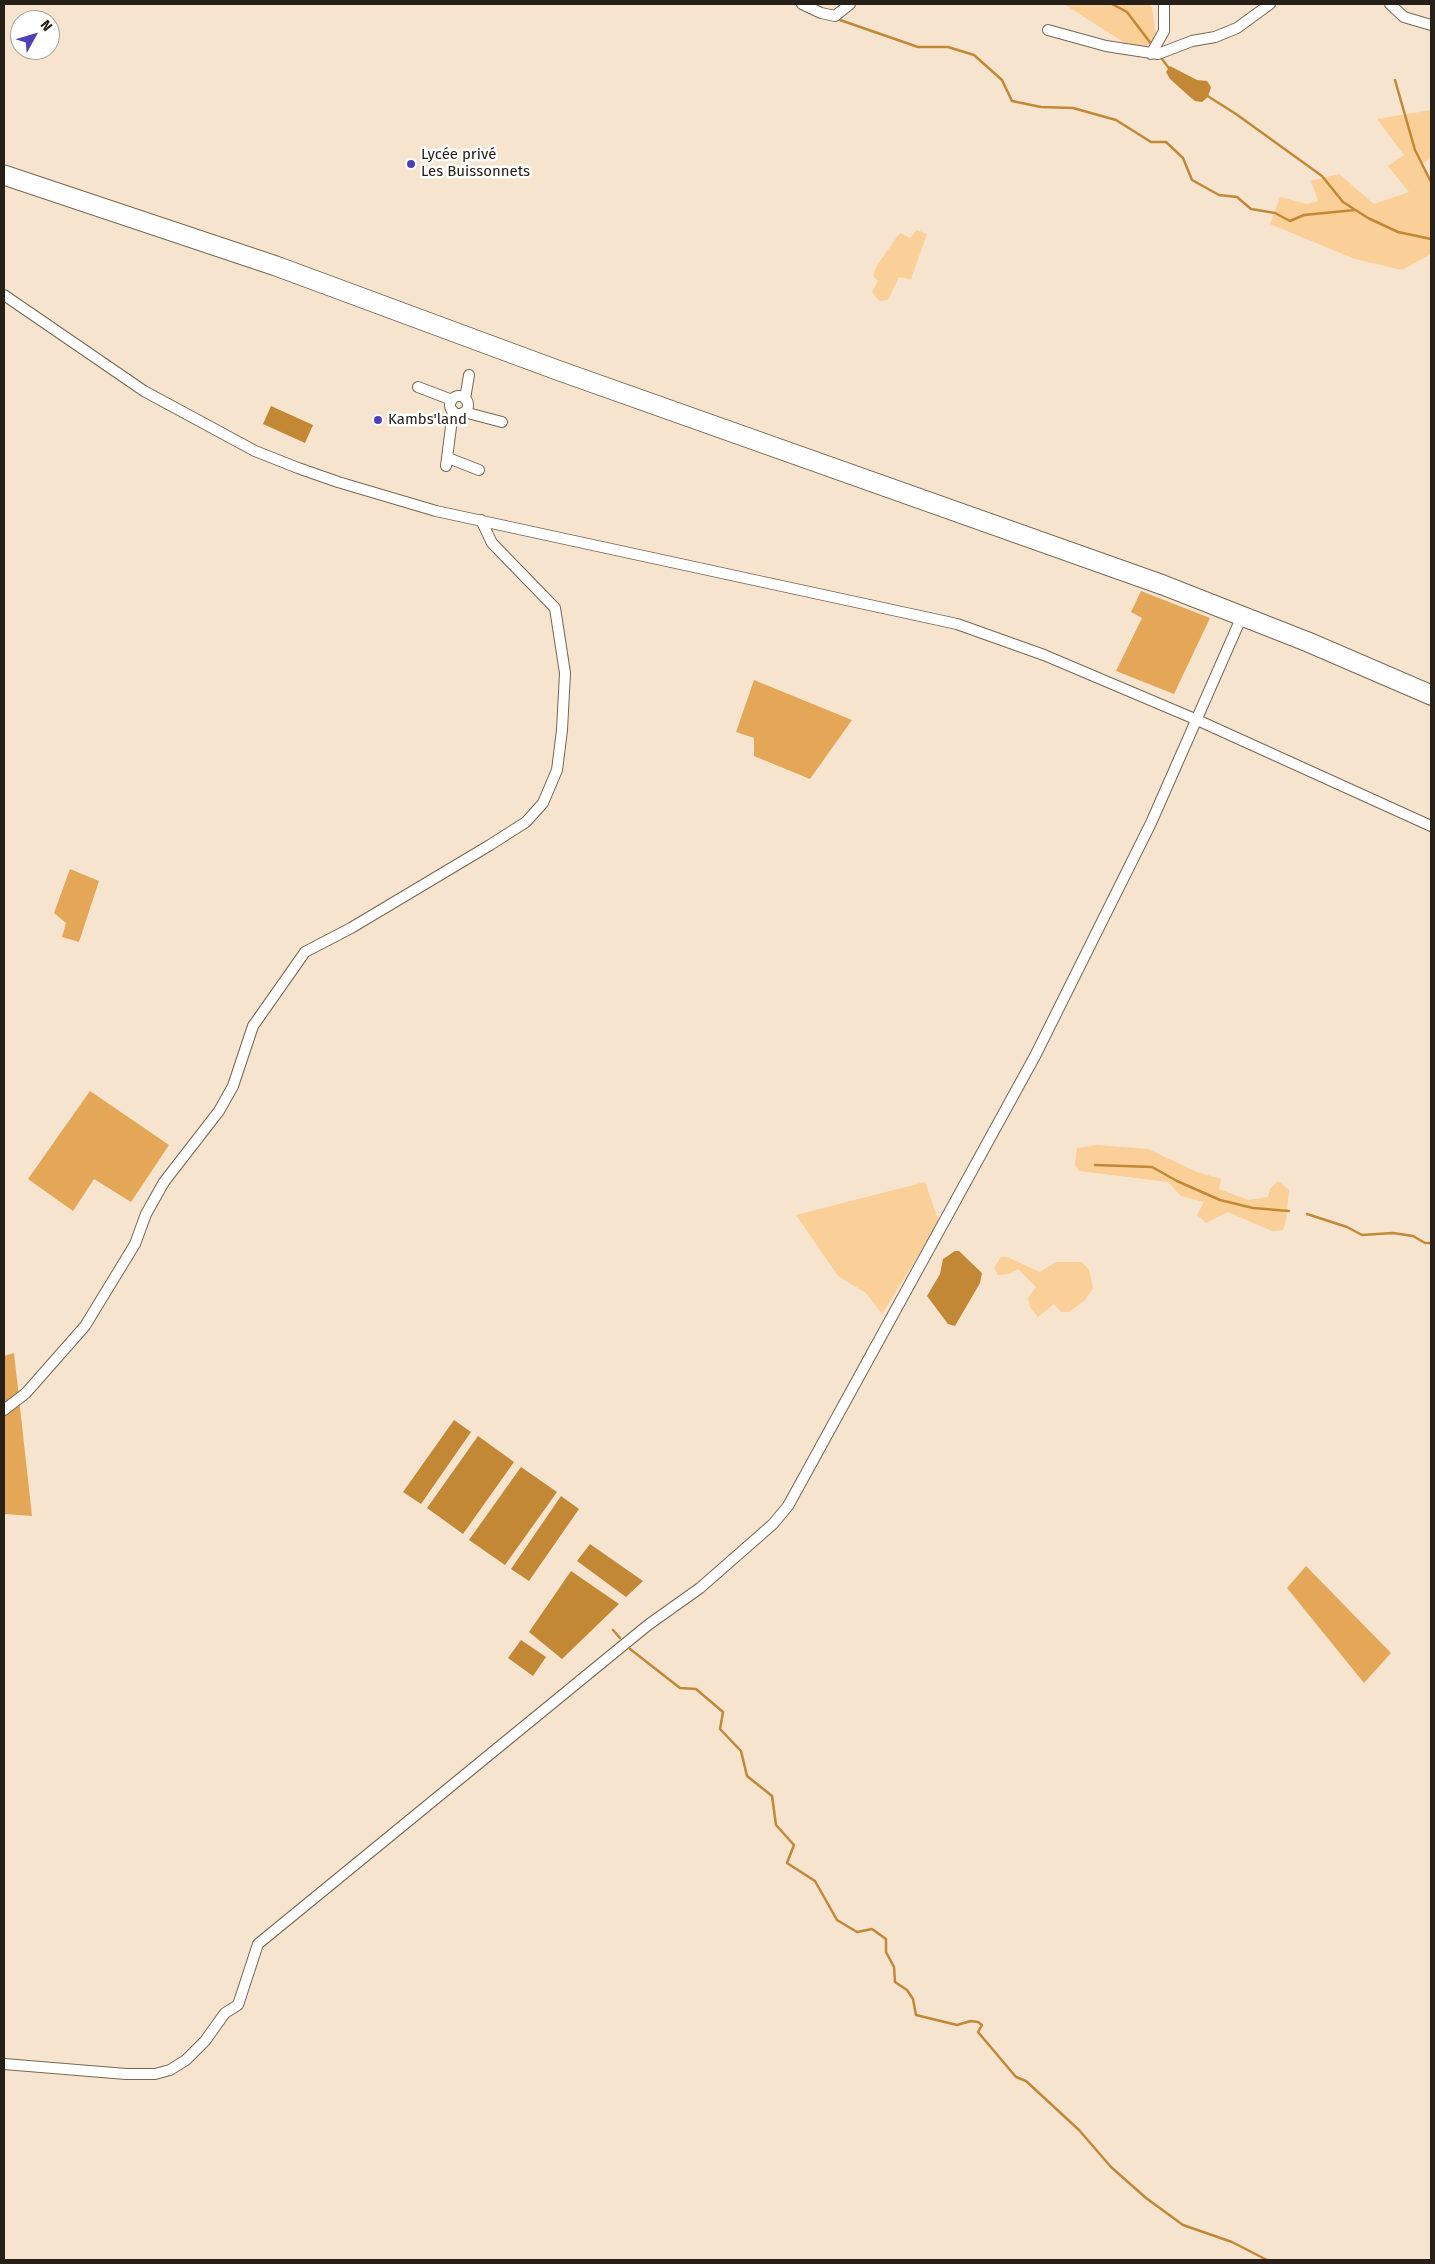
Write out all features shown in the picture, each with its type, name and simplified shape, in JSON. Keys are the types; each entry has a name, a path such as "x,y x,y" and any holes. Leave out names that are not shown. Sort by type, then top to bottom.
{"highway":[{"path":"4,175 276,266 557,370 1163,585 1431,695"}],"street":[{"path":"802,4 821,13 835,16 850,4"},
{"path":"1151,54 1164,31 1164,4"},
{"path":"1048,30 1106,46 1158,54 1192,41 1215,36 1237,28 1270,4"},
{"path":"1390,4 1404,17 1431,25"},
{"path":"4,295 144,391 256,451 338,482 436,511 612,551 759,580 957,624 1044,655 1195,719 1431,826"},
{"path":"464,412 467,407 465,399 469,374"},
{"path":"418,387 452,400"},
{"path":"465,399 458,396 452,400 450,406 453,411 458,414 464,412 502,422"},
{"path":"453,411 447,462 479,470"},
{"path":"4,1410 26,1393 85,1326 135,1244 146,1214 164,1182 219,1111 233,1086 253,1026 305,952 351,928 490,845 526,822 543,802 557,770 562,730 565,673 555,608 492,543 481,520"},
{"path":"4,2064 126,2074 155,2074 170,2070 186,2060 205,2041 225,2013 238,2005 258,1944 648,1625 700,1588 773,1524 788,1506 802,1483 844,1402 1035,1056 1151,823 1195,719 1242,616"}],"shaded area":[{"path":"1064,4 1149,4 1152,8 1156,37 1144,49 1123,42"},
{"path":"1170,66 1197,80 1207,81 1211,87 1208,97 1202,102 1195,101 1190,97 1170,79 1166,72"},
{"path":"1431,110 1431,158 1422,164 1431,180 1431,254 1402,270 1355,259 1270,224 1280,197 1307,204 1318,201 1311,181 1339,174 1374,204 1409,192 1388,166 1404,155 1377,119"},
{"path":"917,230 927,234 911,279 899,277 888,300 879,301 872,292 878,281 873,276 877,265 900,233 910,238"},
{"path":"271,406 313,425 305,443 263,424"},
{"path":"1141,591 1210,618 1174,694 1116,671 1142,618 1131,612"},
{"path":"754,680 852,720 810,779 754,756 754,738 736,732"},
{"path":"70,869 99,881 79,942 62,937 66,923 54,913"},
{"path":"90,1091 169,1145 131,1202 94,1179 73,1211 28,1179"},
{"path":"1097,1145 1148,1149 1197,1172 1221,1179 1219,1189 1248,1200 1268,1197 1270,1189 1278,1181 1289,1190 1286,1221 1283,1230 1272,1231 1228,1212 1206,1223 1197,1215 1204,1202 1181,1196 1168,1182 1079,1171 1075,1165 1077,1148"},
{"path":"925,1182 939,1222 882,1314 866,1293 838,1276 796,1215"},
{"path":"955,1251 959,1251 982,1273 980,1283 955,1326 948,1324 927,1296 940,1274 943,1259"},
{"path":"1001,1257 1007,1257 1040,1272 1056,1262 1082,1262 1089,1270 1093,1288 1085,1300 1069,1312 1061,1312 1054,1304 1038,1317 1030,1307 1028,1298 1036,1287 1018,1269 1009,1274 998,1275 994,1268"},
{"path":"14,1353 32,1516 4,1514 4,1356"},
{"path":"454,1420 471,1432 421,1504 403,1492"},
{"path":"478,1436 514,1462 463,1534 427,1508"},
{"path":"521,1467 557,1492 505,1565 469,1540"},
{"path":"561,1496 579,1509 529,1581 511,1569"},
{"path":"590,1544 643,1581 626,1597 577,1561"},
{"path":"1306,1566 1391,1653 1364,1683 1287,1588"},
{"path":"571,1571 619,1604 562,1659 529,1632"},
{"path":"521,1640 546,1657 533,1676 508,1658"}],"waterway":[{"path":"1112,4 1127,12 1152,45"},
{"path":"840,20 918,47 948,47 974,55 1002,80 1012,101 1041,107 1073,108 1116,120 1151,142 1166,142 1183,158 1192,180 1219,195 1237,197 1251,209 1275,213 1290,221 1304,215 1355,210"},
{"path":"1159,55 1171,71"},
{"path":"1395,80 1415,150 1431,182"},
{"path":"1206,95 1236,114 1322,176 1343,202 1368,218 1398,232 1431,239"},
{"path":"1095,1165 1152,1167 1177,1181 1220,1200 1253,1208 1289,1211"},
{"path":"1307,1214 1347,1227 1362,1235 1393,1233 1413,1236 1425,1243 1431,1243"},
{"path":"613,1630 620,1638"},
{"path":"630,1649 680,1688 696,1689 723,1712 720,1729 741,1751 747,1776 772,1796 776,1825 794,1845 787,1863 815,1881 837,1920 857,1932 872,1929 886,1939 886,1952 894,1967 895,1982 907,1990 913,1999 916,2015 957,2025 971,2021 978,2022 982,2025 978,2032 1016,2077 1026,2081 1079,2130 1111,2167 1146,2198 1183,2225 1232,2242 1267,2260"}],"place":[{"name":"Lycée privé Les Buissonnets","path":"411,164"},
{"name":"Kambs'land","path":"378,420"}]}
